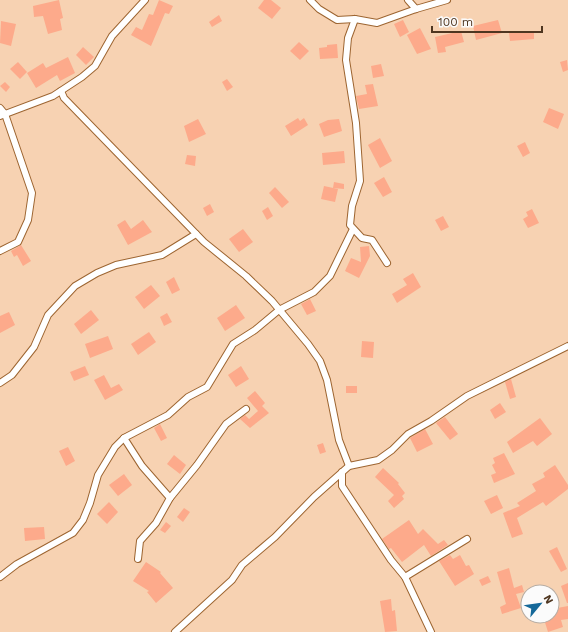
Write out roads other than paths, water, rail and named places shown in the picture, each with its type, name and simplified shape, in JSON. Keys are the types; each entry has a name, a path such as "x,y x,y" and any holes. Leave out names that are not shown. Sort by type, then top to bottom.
{"street":[{"path":"2,115 53,96 95,66 112,36 145,0"},
{"path":"310,0 319,9 337,20 354,19 377,23 447,0"},
{"path":"408,0 416,9"},
{"path":"354,19 348,38 346,60 356,123 360,181 352,206 350,225 362,238 372,240 387,263"},
{"path":"62,91 64,98 196,234 246,276 280,310 320,361 331,395 339,440 349,466"},
{"path":"53,96 64,98"},
{"path":"0,108 32,193 28,220 18,242 0,250"},
{"path":"0,577 17,564 72,532 83,520 90,503 98,475 115,447 124,438 168,415 188,397 207,387 233,344 255,330 280,310 314,292 330,276 353,229"},
{"path":"0,383 12,375 34,347 48,315 75,286 97,273 116,265 162,255 196,234"},
{"path":"175,632 228,584 242,565 275,537 329,483 349,466 378,460 392,450 408,434 431,421 467,396 568,346"},
{"path":"138,559 140,541 156,524 170,498 197,465 226,424 246,409"},
{"path":"124,438 142,466 170,498"},
{"path":"342,472 342,486 391,560 405,577 431,632"},
{"path":"329,483 342,486"},
{"path":"405,577 467,539"}]}
